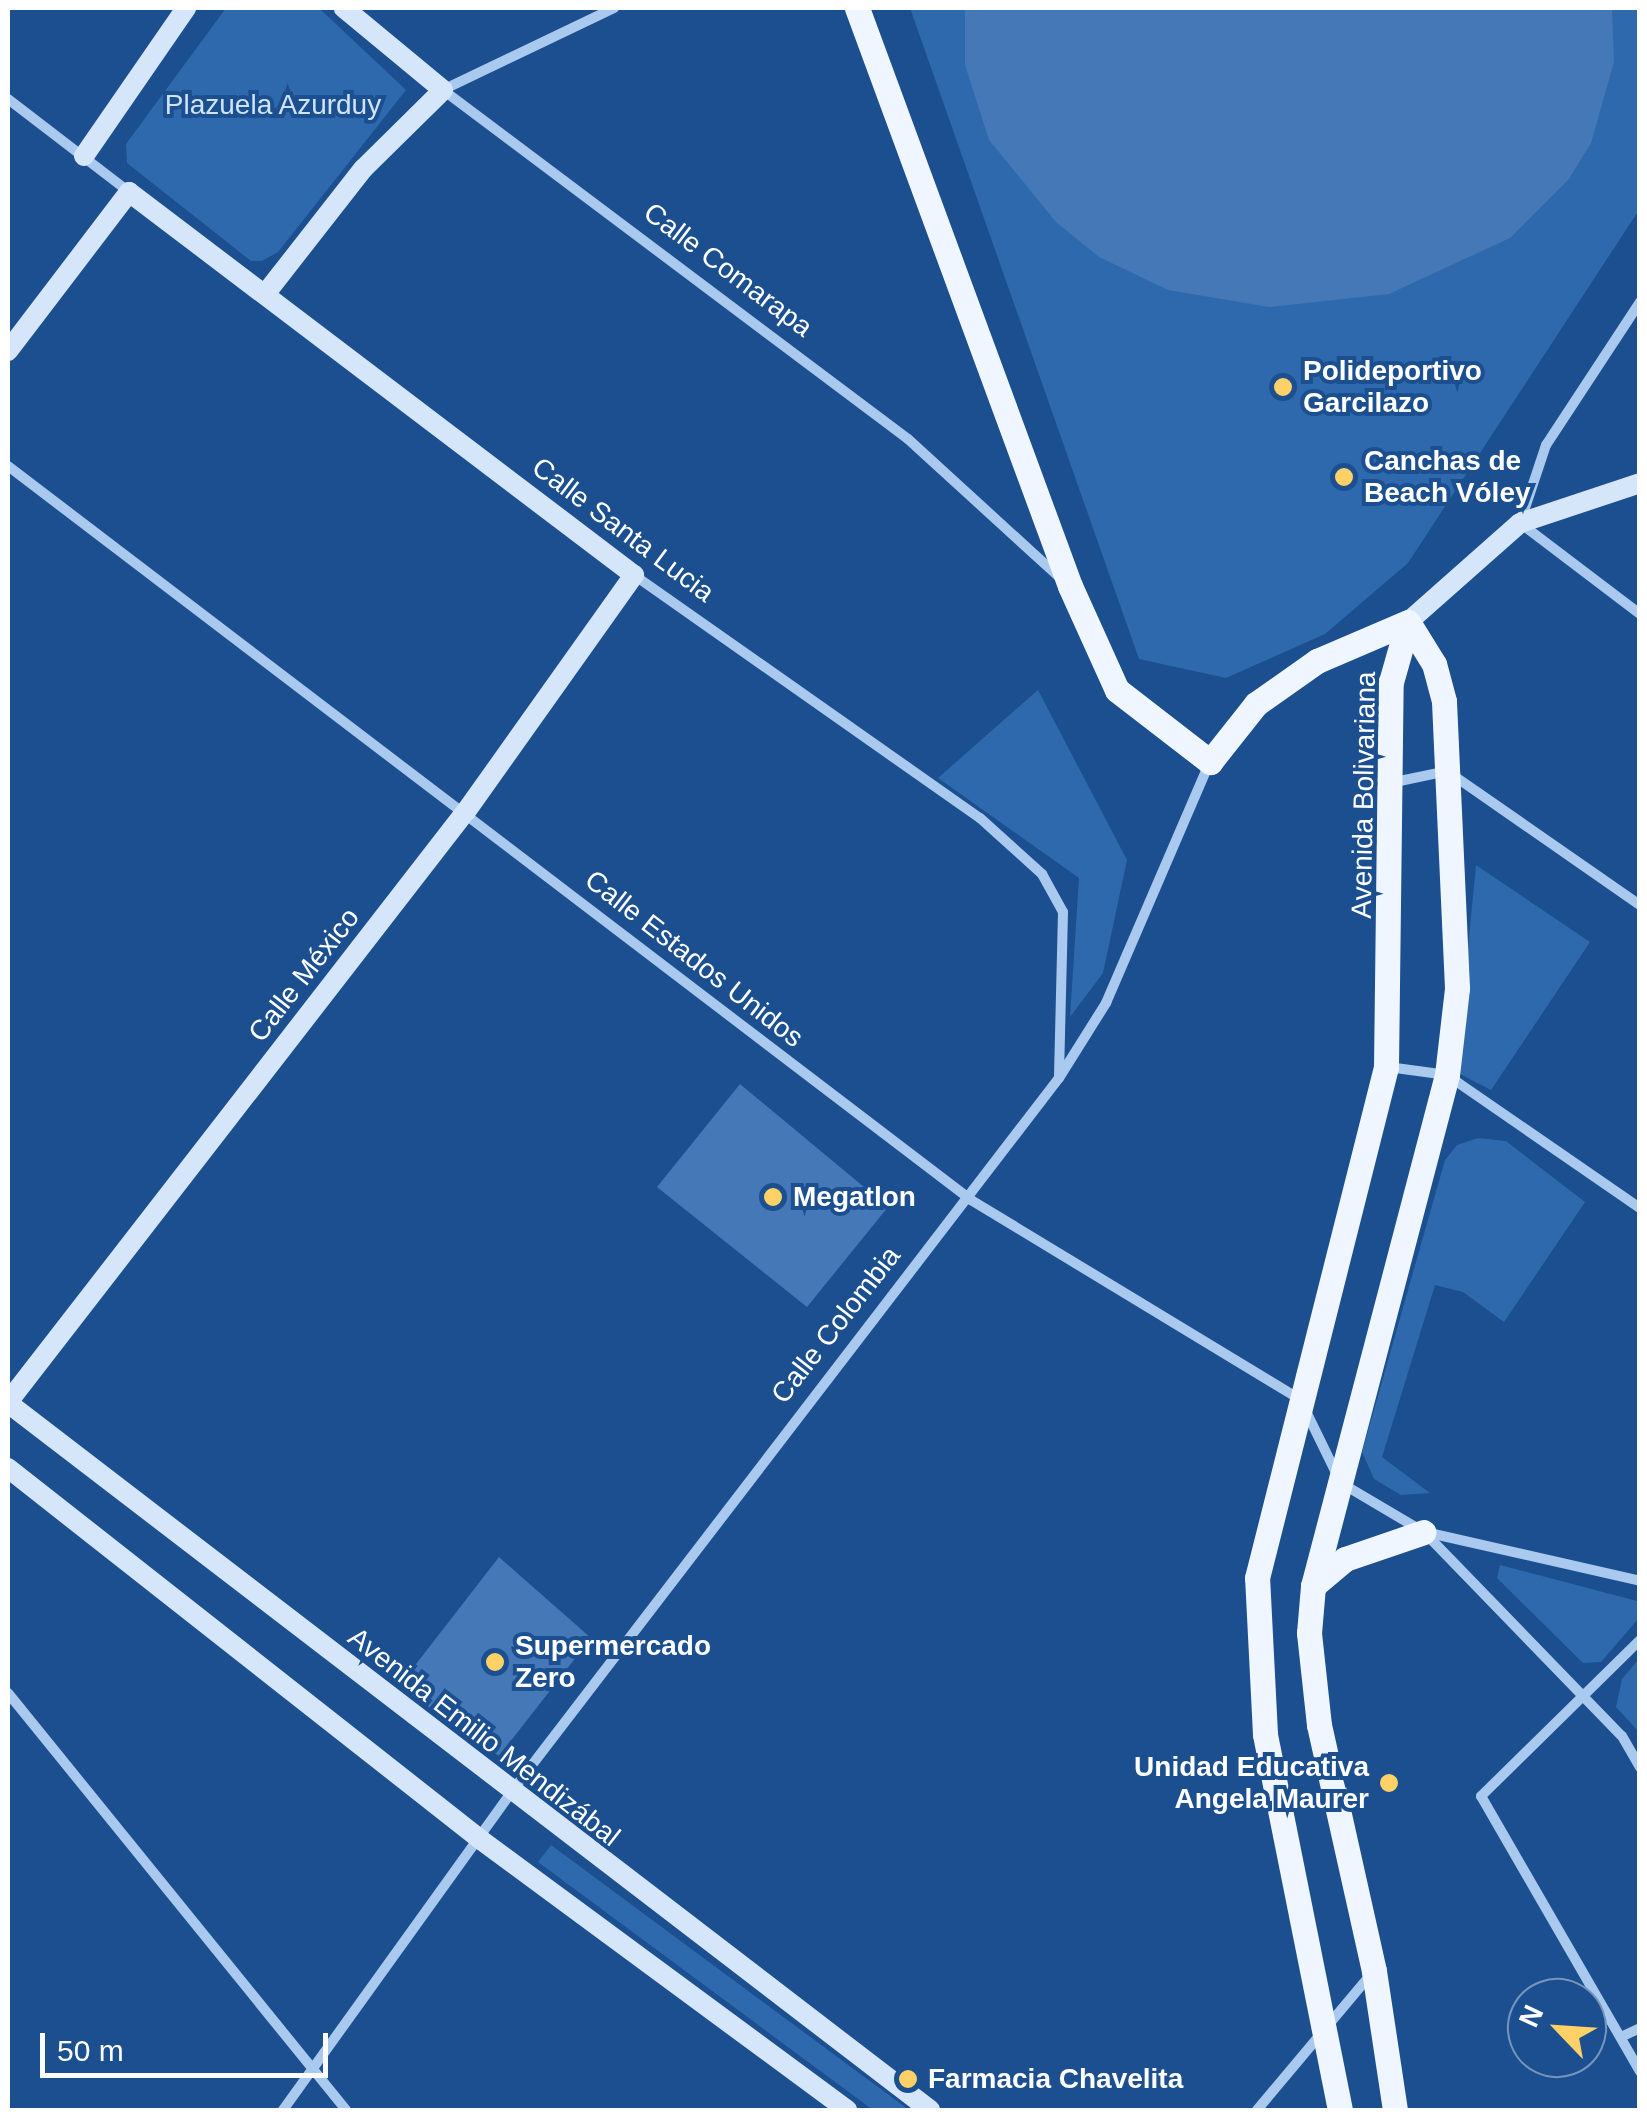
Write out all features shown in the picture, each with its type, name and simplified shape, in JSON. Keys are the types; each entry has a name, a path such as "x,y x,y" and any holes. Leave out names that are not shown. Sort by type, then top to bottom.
{"main road":[{"path":"857,8 1070,586 1117,690 1210,762"},
{"path":"1395,2110 1374,1970 1310,1674 1313,1586 1447,1074 1457,988 1444,701 1434,664 1408,622"},
{"name":"Calle Colombia","path":"1210,762 1256,704 1317,660 1408,622"},
{"name":"Avenida Bolivariana","path":"1340,2110 1256,1658 1257,1578 1386,1067 1395,782 1392,682 1408,622"},
{"path":"1313,1586 1345,1559 1424,1532"}],"street":[{"path":"84,156 186,8"},
{"name":"Calle Comarapa","path":"344,8 443,90 908,439 1070,586"},
{"path":"266,293 364,169 443,90 614,8"},
{"name":"Calle Santa Lucia","path":"8,99 634,575 980,818 1042,874 1063,912 1059,1078"},
{"path":"8,351 129,192"},
{"path":"1520,523 1546,445 1640,302"},
{"name":"Calle Estados Unidos","path":"8,466 466,811 971,1200 1300,1398"},
{"path":"1520,523 1640,483"},
{"path":"1520,523 1640,614"},
{"name":"Calle Colombia","path":"1408,622 1520,523"},
{"name":"Calle México","path":"8,1402 466,811 634,575"},
{"name":"Calle Colombia","path":"283,2110 310,2068 481,1840 512,1791 971,1200 1059,1078 1106,1004 1210,762"},
{"path":"1395,782 1447,771 1640,904"},
{"path":"1386,1067 1447,1074 1640,1208"},
{"path":"1300,1398 1342,1483 1424,1532 1588,1699 1640,1767"},
{"name":"Avenida Emilio Mendizábal","path":"8,1402 930,2110"},
{"path":"8,1468 481,1840 847,2110"},
{"path":"1424,1532 1640,1581"},
{"path":"1640,1640 1588,1699 1480,1796 1623,2036 1640,2072"},
{"path":"8,1694 346,2110"},
{"path":"1258,2110 1325,2024 1374,1970"},
{"path":"1623,2036 1640,2028"}],"green space":[{"name":"Plazuela Azurduy","path":"226,8 319,8 406,90 278,252 262,261 251,261 127,163 126,144"},
{"name":"Polideportivo Garcilazo","path":"910,8 1639,8 1639,210 1408,563 1325,634 1226,678 1139,659"},
{"path":"1038,690 1127,860 1103,973 1070,1017 1079,878 938,778"},
{"path":"1476,865 1590,942 1491,1090 1456,1072"},
{"path":"1478,1138 1506,1141 1585,1202 1504,1322 1463,1292 1435,1285 1382,1457 1430,1493 1401,1495 1374,1479 1362,1452 1445,1160 1457,1145"},
{"path":"1500,1565 1637,1601 1639,1618 1601,1662 1583,1663 1497,1578"},
{"path":"1639,1659 1639,1732 1616,1707 1622,1679"},
{"path":"551,1845 909,2110 873,2110 538,1862"}],"building":[{"path":"965,8 1612,8 1614,62 1591,143 1569,179 1510,238 1389,294 1269,307 1168,290 1099,257 1056,222 989,140 965,65"},
{"name":"Megatlon","path":"740,1084 888,1207 807,1307 657,1187"},
{"name":"Supermercado Zero","path":"499,1557 591,1638 499,1756 399,1686"}],"place":[{"name":"Polideportivo Garcilazo","path":"1283,387"},
{"name":"Canchas de Beach Vóley","path":"1344,477"},
{"name":"Megatlon","path":"773,1197"},
{"name":"Supermercado Zero","path":"495,1662"},
{"name":"Unidad Educativa Angela Maurer","path":"1389,1783"},
{"name":"Farmacia Chavelita","path":"908,2079"}]}
